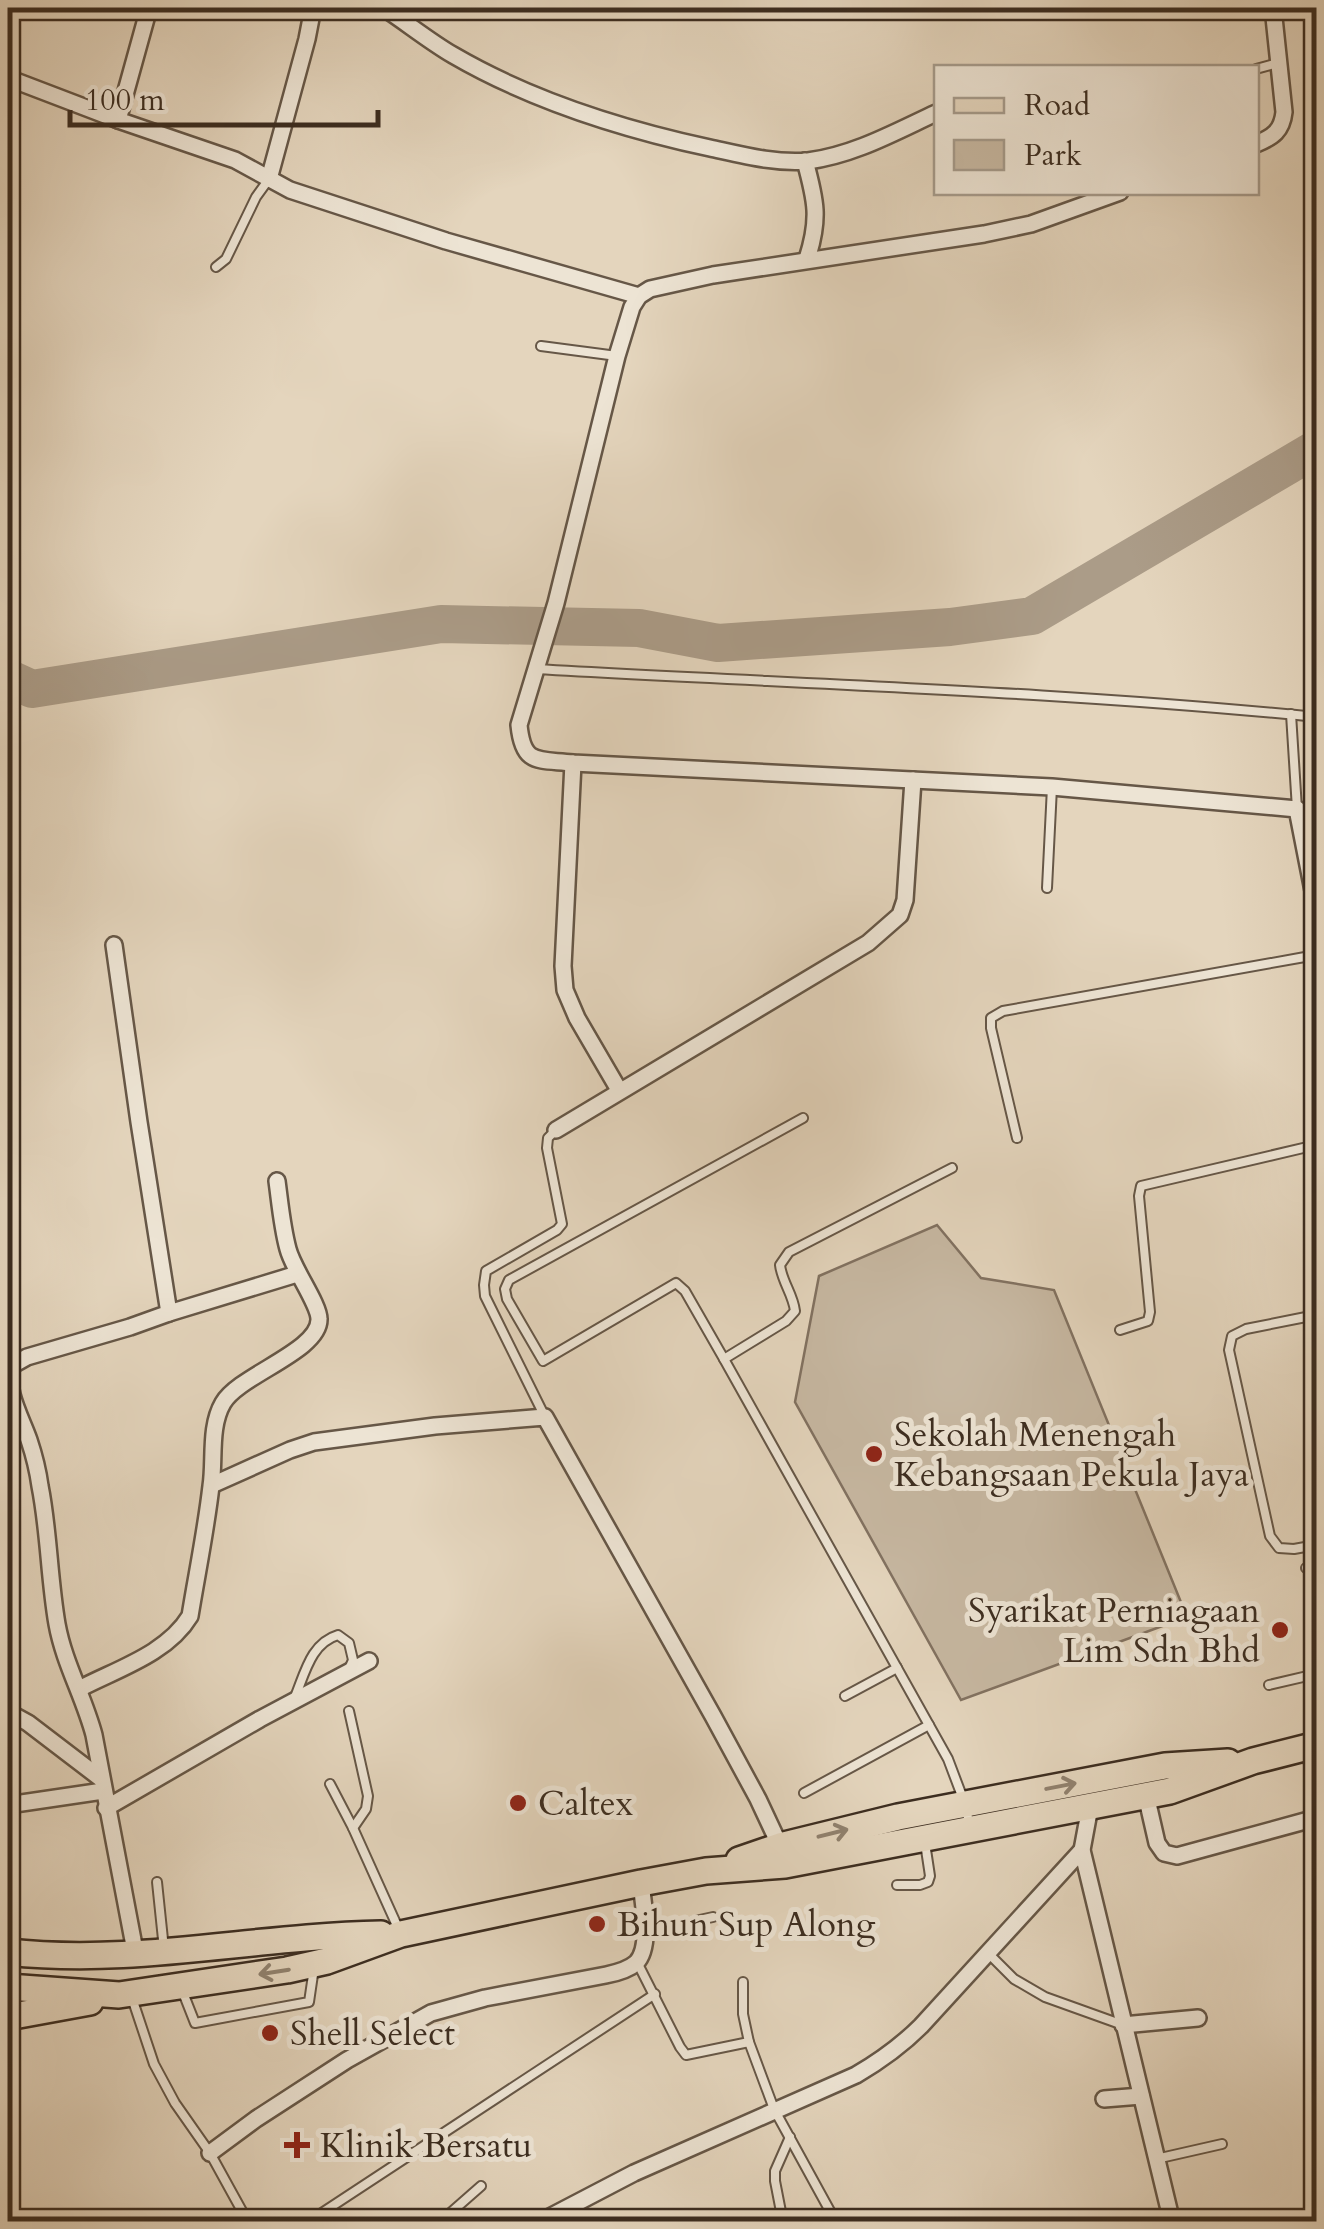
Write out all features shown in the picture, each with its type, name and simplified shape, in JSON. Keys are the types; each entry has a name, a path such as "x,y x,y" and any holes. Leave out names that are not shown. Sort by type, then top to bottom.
{"main road":[{"path":"8,2017 125,1994 287,1970 401,1934 641,1883 706,1871 785,1865 1146,1796 1313,1746"},
{"path":"706,1871 780,1846 898,1817 1165,1766 1253,1761"},
{"path":"8,1952 64,1957 136,1956 325,1935 401,1934"},
{"path":"8,1987 125,1994"}],"street":[{"path":"118,120 148,8"},
{"path":"269,178 313,8"},
{"path":"1259,143 1274,136 1283,123 1273,8"},
{"path":"388,9 450,54 566,106 645,133 766,160 805,161 840,155 934,115"},
{"path":"8,78 235,160 290,190 446,242 640,296"},
{"path":"805,161 816,218 807,259"},
{"path":"1112,195 1031,224 694,279 650,288 640,296 632,308 617,356 556,603 519,725 523,749 534,758 573,763 1052,786 1298,810 1316,902"},
{"path":"573,763 562,966 565,990 619,1090"},
{"path":"556,1130 868,943 900,915 905,900 912,780"},
{"path":"114,945 169,1313"},
{"path":"79,1689 162,1646 180,1632 190,1616 212,1485 216,1422 223,1402 238,1385 262,1373 316,1332 319,1319 287,1247 277,1181"},
{"path":"136,1956 94,1735 58,1628 41,1487 8,1377 11,1366 27,1356 130,1328 296,1274"},
{"path":"212,1485 314,1442 545,1417 758,1799 780,1846"},
{"path":"106,1808 369,1661"},
{"path":"8,1712 28,1723 102,1785"},
{"path":"1313,1746 1316,1777"},
{"path":"8,1805 102,1785"},
{"path":"1146,1796 1157,1843 1164,1853 1177,1856 1316,1818"},
{"path":"1090,1807 1082,1850 1172,2222"},
{"path":"540,2222 634,2173 856,2074 901,2046 1082,1850"},
{"path":"210,2153 346,2060 431,2014 486,1998 606,1976 637,1962 644,1950 645,1932 641,1883"},
{"path":"1124,2025 1198,2018"},
{"path":"1104,2099 1140,2096"}],"lane":[{"path":"1259,68 1278,63"},
{"path":"216,267 226,259 256,196 269,178"},
{"path":"541,346 617,356"},
{"path":"536,669 1098,698 1316,717"},
{"path":"1291,714 1298,810"},
{"path":"1047,888 1052,786"},
{"path":"1017,1138 992,1028 992,1018 1003,1011 1316,955"},
{"path":"803,1118 509,1280 505,1289 507,1299 542,1361 676,1283 686,1291 948,1760 971,1830"},
{"path":"545,1417 485,1296 484,1285 486,1270 562,1224 547,1148 548,1138 556,1130"},
{"path":"1120,1330 1148,1321 1150,1312 1141,1186 1316,1146"},
{"path":"724,1359 796,1311 780,1264 789,1252 952,1168"},
{"path":"1316,1314 1246,1329 1232,1336 1229,1350 1270,1536 1278,1548 1316,1545"},
{"path":"1306,1568 1316,1566"},
{"path":"293,1702 316,1648 327,1638 338,1635 349,1643 353,1660 346,1673"},
{"path":"845,1696 897,1668"},
{"path":"1270,1685 1316,1674"},
{"path":"349,1711 368,1796 366,1809 353,1828"},
{"path":"804,1793 929,1726"},
{"path":"330,1784 401,1934"},
{"path":"896,1885 928,1882 924,1839"},
{"path":"157,1882 164,1953"},
{"path":"645,1932 713,1917"},
{"path":"987,1952 1014,1978 1044,1996 1124,2025"},
{"path":"637,1962 686,2055 749,2042"},
{"path":"181,1986 195,2023 309,2002 315,1964"},
{"path":"743,1982 743,2014 749,2042 774,2109 836,2222"},
{"path":"125,1994 175,2104 210,2153 248,2222"},
{"path":"308,2222 655,1994"},
{"path":"784,2222 774,2171 790,2137"},
{"path":"1156,2159 1222,2144"},
{"path":"440,2222 481,2186"}],"green space":[{"path":"937,1225 981,1278 1054,1290 1187,1617 961,1700 795,1402 819,1276"}],"waterway":[{"path":"8,678 32,689 441,624 639,628 718,643 950,627 1032,616 1316,449"}],"place":[{"name":"Sekolah Menengah Kebangsaan Pekula Jaya","path":"874,1454"},
{"name":"Syarikat Perniagaan Lim Sdn Bhd","path":"1280,1630"},
{"name":"Caltex","path":"518,1803"},
{"name":"Bihun Sup Along","path":"597,1924"},
{"name":"Shell Select","path":"270,2033"},
{"name":"Klinik Bersatu","path":"297,2145"}]}
